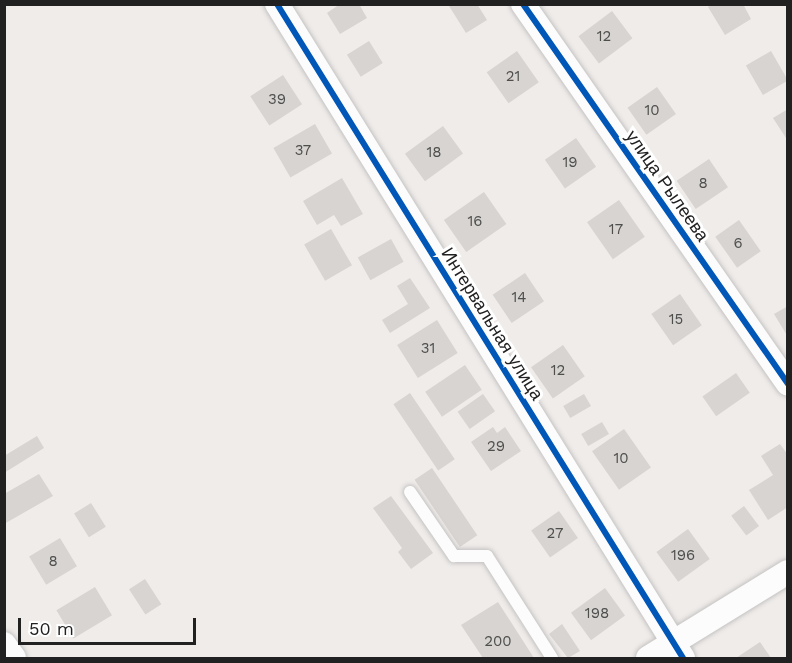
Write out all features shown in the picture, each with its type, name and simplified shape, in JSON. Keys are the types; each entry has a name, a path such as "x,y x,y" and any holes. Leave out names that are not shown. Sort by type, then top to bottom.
{"street":[{"name":"Интервальная улица","path":"277,4 677,651"},
{"name":"улица Рылеева","path":"523,4 788,384"},
{"path":"648,658 677,651 788,572"},
{"path":"4,644 14,658"}],"lane":[{"path":"410,492 454,556 487,556 552,658"}],"building":[{"path":"340,4 359,4 367,18 340,34 327,13"},
{"path":"477,4 487,20 466,33 449,6"},
{"path":"712,4 743,4 751,19 725,35 708,7"},
{"path":"612,11 632,38 599,63 578,36"},
{"path":"369,41 383,63 361,77 347,55"},
{"path":"517,51 539,82 508,103 487,72"},
{"path":"771,51 788,80 763,95 746,66"},
{"path":"283,75 302,104 269,126 250,96"},
{"path":"657,87 676,114 646,135 628,108"},
{"path":"788,109 788,141 773,118"},
{"path":"315,124 332,153 290,177 273,148"},
{"path":"443,126 463,154 425,181 405,154"},
{"path":"576,138 596,167 565,188 545,160"},
{"path":"709,159 728,187 696,209 677,181"},
{"path":"342,178 363,214 341,226 334,215 317,225 303,201"},
{"path":"484,192 506,224 466,252 444,220"},
{"path":"619,200 645,237 613,259 587,222"},
{"path":"739,220 761,251 737,268 715,237"},
{"path":"331,229 352,265 325,281 304,244"},
{"path":"391,239 404,262 370,280 358,257"},
{"path":"525,273 544,301 512,323 493,295"},
{"path":"410,278 430,308 390,333 382,320 408,304 397,286"},
{"path":"680,294 702,325 673,345 651,314"},
{"path":"788,306 788,337 774,314"},
{"path":"437,320 458,353 418,378 397,345"},
{"path":"563,345 585,376 553,398 531,367"},
{"path":"465,365 482,390 442,417 425,392"},
{"path":"736,373 750,393 716,416 702,397"},
{"path":"410,393 455,459 438,471 393,404"},
{"path":"483,394 495,411 470,429 458,412"},
{"path":"584,394 591,406 570,418 563,406"},
{"path":"602,422 609,434 588,446 581,434"},
{"path":"493,427 497,433 505,427 521,451 491,471 471,442"},
{"path":"624,429 651,468 619,490 592,451"},
{"path":"37,436 44,448 4,473 4,456"},
{"path":"780,444 788,455 788,507 768,520 749,490 773,475 761,456"},
{"path":"432,468 477,535 460,547 415,480"},
{"path":"39,474 53,496 4,524 4,494"},
{"path":"391,496 433,553 411,569 398,552 402,548 373,508"},
{"path":"91,503 106,527 89,537 74,514"},
{"path":"744,506 759,526 746,536 731,516"},
{"path":"559,511 578,538 550,558 531,531"},
{"path":"688,529 710,559 678,582 656,552"},
{"path":"60,538 77,566 46,585 29,557"},
{"path":"145,579 161,604 145,615 129,589"},
{"path":"95,587 112,615 73,638 56,610"},
{"path":"605,588 625,616 591,640 571,613"},
{"path":"498,602 534,658 483,658 461,625"},
{"path":"562,624 580,651 568,658 549,634"},
{"path":"760,642 771,658 736,658"}],"cycle path":[{"path":"277,4 683,658"},
{"path":"523,4 788,384"}]}
